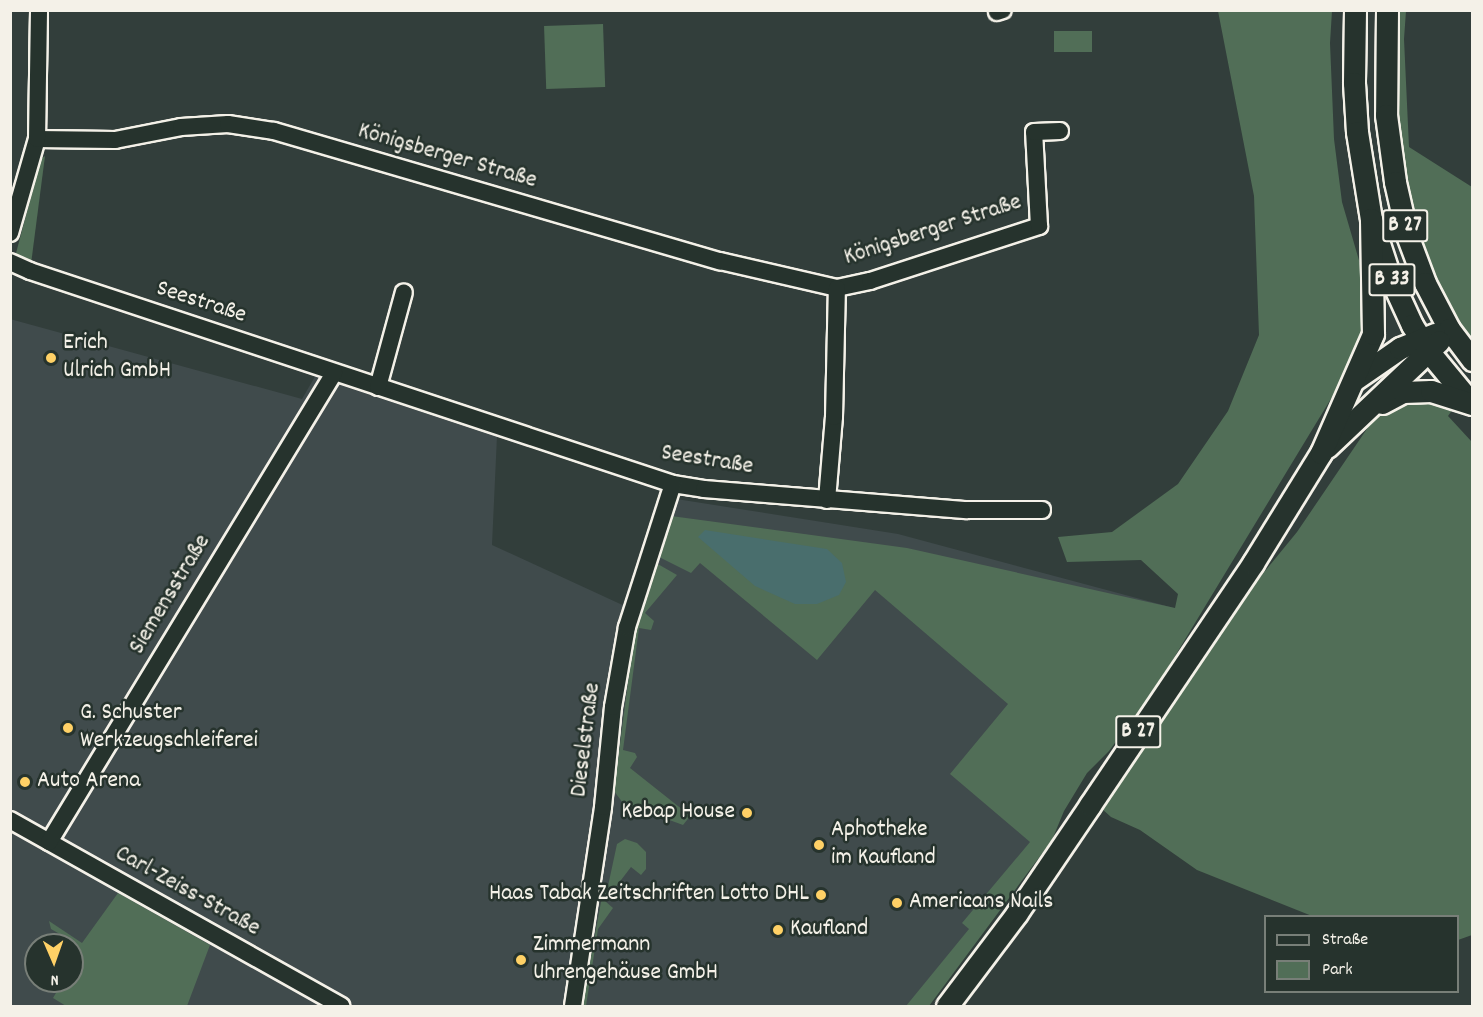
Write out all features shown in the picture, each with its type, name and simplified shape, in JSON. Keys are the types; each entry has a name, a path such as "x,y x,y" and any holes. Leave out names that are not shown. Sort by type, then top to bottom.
{"main road":[{"name":"B 27","path":"947,1006 1017,913 1253,563 1321,453 1373,334 1371,219 1357,132 1354,82 1355,10"},
{"name":"B 27","path":"1321,453 1425,345 1449,329 1425,283 1407,235 1395,182 1386,115 1388,10"},
{"name":"B 33","path":"1371,219 1390,277 1425,345 1472,404"},
{"path":"1449,329 1473,360"},
{"name":"B 27","path":"1354,380 1400,348 1425,345"},
{"path":"1362,413 1402,392 1431,391 1472,404"}],"street":[{"path":"10,233 38,139 39,10"},
{"name":"Königsberger Straße","path":"38,139 115,140 181,127 228,124 274,131 720,261 837,288 870,281 1039,226 1034,132 1060,131"},
{"name":"Seestraße","path":"10,262 30,271 334,373 673,484 827,500 967,510 1042,510"},
{"name":"Königsberger Straße","path":"827,500 834,417 837,288"},
{"path":"378,387 404,292"},
{"name":"Siemensstraße","path":"49,842 334,373"},
{"name":"Dieselstraße","path":"573,1006 603,807 613,707 627,627 673,484"},
{"name":"Carl-Zeiss-Straße","path":"10,820 341,1006"}],"shaded area":[{"path":"10,319 302,399 317,373 497,436 492,545 629,608 670,498 898,534 1189,612 1049,827 911,1006 11,1006"}],"green space":[{"path":"1218,11 1332,11 1330,43 1334,139 1342,202 1363,274 1364,335 1352,364 1155,689 1109,751 1087,773 1064,811 1052,840 929,1006 906,1006 969,929 962,923 1030,842 950,774 1008,704 875,590 817,660 700,563 691,573 657,556 671,516 907,548 1175,608 1178,594 1141,560 1067,562 1058,537 1112,532 1178,484 1228,411 1259,335 1254,196"},
{"path":"1393,11 1406,11 1404,39 1409,147 1472,187 1472,351 1425,264 1396,148"},
{"path":"603,24 605,87 546,89 544,26"},
{"path":"1054,31 1092,31 1092,52 1054,52"},
{"path":"45,156 31,264 15,257 41,159"},
{"path":"1419,397 1440,401 1453,409 1448,416 1472,442 1472,935 1459,940 1459,915 1310,915 1197,870 1140,830 1111,817 1101,808 1234,609 1297,532 1375,417 1395,403"},
{"path":"656,563 677,575 645,613 654,621 651,630 639,628 623,750 635,753 637,757 630,768 688,814 694,808 696,809 683,825 623,803 614,791 635,628"},
{"path":"625,839 637,843 646,852 646,869 641,875 631,867 605,901 613,908 598,929 586,1006 582,1006 601,902 608,886 617,844"},
{"path":"118,893 210,945 187,1006 66,1006 53,998 56,993 84,993 84,940"},
{"path":"49,921 67,933 58,933 51,929"}],"water":[{"path":"705,530 827,549 842,563 846,582 839,595 817,604 795,604 755,586 698,537"}],"place":[{"name":"Erich Ulrich GmbH","path":"51,358"},
{"name":"G. Schuster Werkzeugschleiferei","path":"68,728"},
{"name":"Auto Arena","path":"25,782"},
{"name":"Kebap House","path":"747,813"},
{"name":"Aphotheke im Kaufland","path":"819,845"},
{"name":"Haas Tabak Zeitschriften Lotto DHL","path":"821,895"},
{"name":"Americans Nails","path":"897,903"},
{"name":"Kaufland","path":"778,930"},
{"name":"Zimmermann Uhrengehäuse GmbH","path":"521,960"}]}
